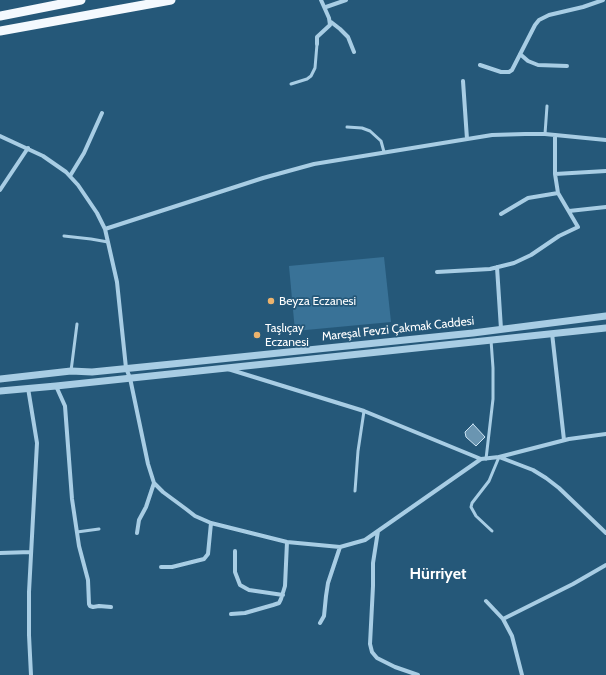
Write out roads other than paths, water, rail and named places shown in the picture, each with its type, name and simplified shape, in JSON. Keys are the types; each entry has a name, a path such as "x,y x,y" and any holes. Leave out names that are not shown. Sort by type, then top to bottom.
{"highway":[{"path":"0,16 81,0"},
{"path":"0,31 171,0"}],"street":[{"path":"321,0 326,7 331,22 348,38 354,52"},
{"path":"326,7 346,0"},
{"path":"480,65 502,72 509,72 512,70 539,20 549,15 583,7 602,0"},
{"path":"317,44 317,37 328,28 331,22"},
{"path":"520,54 528,61 538,65 567,66"},
{"path":"463,81 467,139"},
{"path":"70,176 84,153 102,113"},
{"path":"105,229 263,178 314,164 492,135 545,134 606,140"},
{"path":"437,272 497,268 514,263 531,255 560,236 578,227 561,200 558,192 555,174 554,135"},
{"path":"0,136 43,156 66,172 78,185 97,213 105,229 117,282 126,368 130,378 148,464 154,483 163,492 195,516 211,523 287,542 340,547 365,540 481,459"},
{"path":"0,190 28,148"},
{"path":"555,174 606,171"},
{"path":"501,214 528,198 558,192"},
{"path":"569,211 606,207"},
{"path":"497,268 502,329"},
{"name":"Mareşal Fevzi Çakmak Caddesi","path":"0,379 71,371 92,372 502,329 606,316"},
{"name":"Mareşal Fevzi Çakmak Caddesi","path":"0,391 606,328"},
{"path":"552,333 564,440"},
{"path":"224,368 364,411 481,459 499,457 564,440 606,434"},
{"path":"56,386 65,406 72,500 77,532 86,568 89,604 90,606 111,607"},
{"path":"28,388 37,442 29,599 31,675"},
{"path":"499,457 533,470 546,478 606,533"},
{"path":"137,533 139,520 146,507 154,483"},
{"path":"161,567 172,567 204,559 208,554 211,523"},
{"path":"378,531 373,563 370,644 372,652 377,658 395,667 418,675"},
{"path":"231,614 245,613 279,603 283,595 287,542"},
{"path":"320,623 324,616 328,583 340,547"},
{"path":"235,551 235,572 240,585 249,590 283,595"},
{"path":"0,552 31,552"},
{"path":"503,619 573,584 606,565"},
{"path":"486,601 503,619 512,636 522,675"}],"lane":[{"path":"291,84 307,79 313,72 317,44"},
{"path":"545,134 547,106"},
{"path":"347,127 362,128 370,131 381,141 384,152"},
{"path":"64,236 108,242"},
{"path":"71,371 77,324"},
{"path":"486,459 493,400 491,340"},
{"path":"355,492 358,451 364,411"},
{"path":"492,531 476,516 471,507 472,503 489,481 499,457"},
{"path":"77,532 99,529"}],"place":[{"name":"Beyza Eczanesi","path":"271,301"},
{"name":"Taşlıçay Eczanesi","path":"257,335"}],"district":[{"name":"Hürriyet","path":"438,574"}]}
